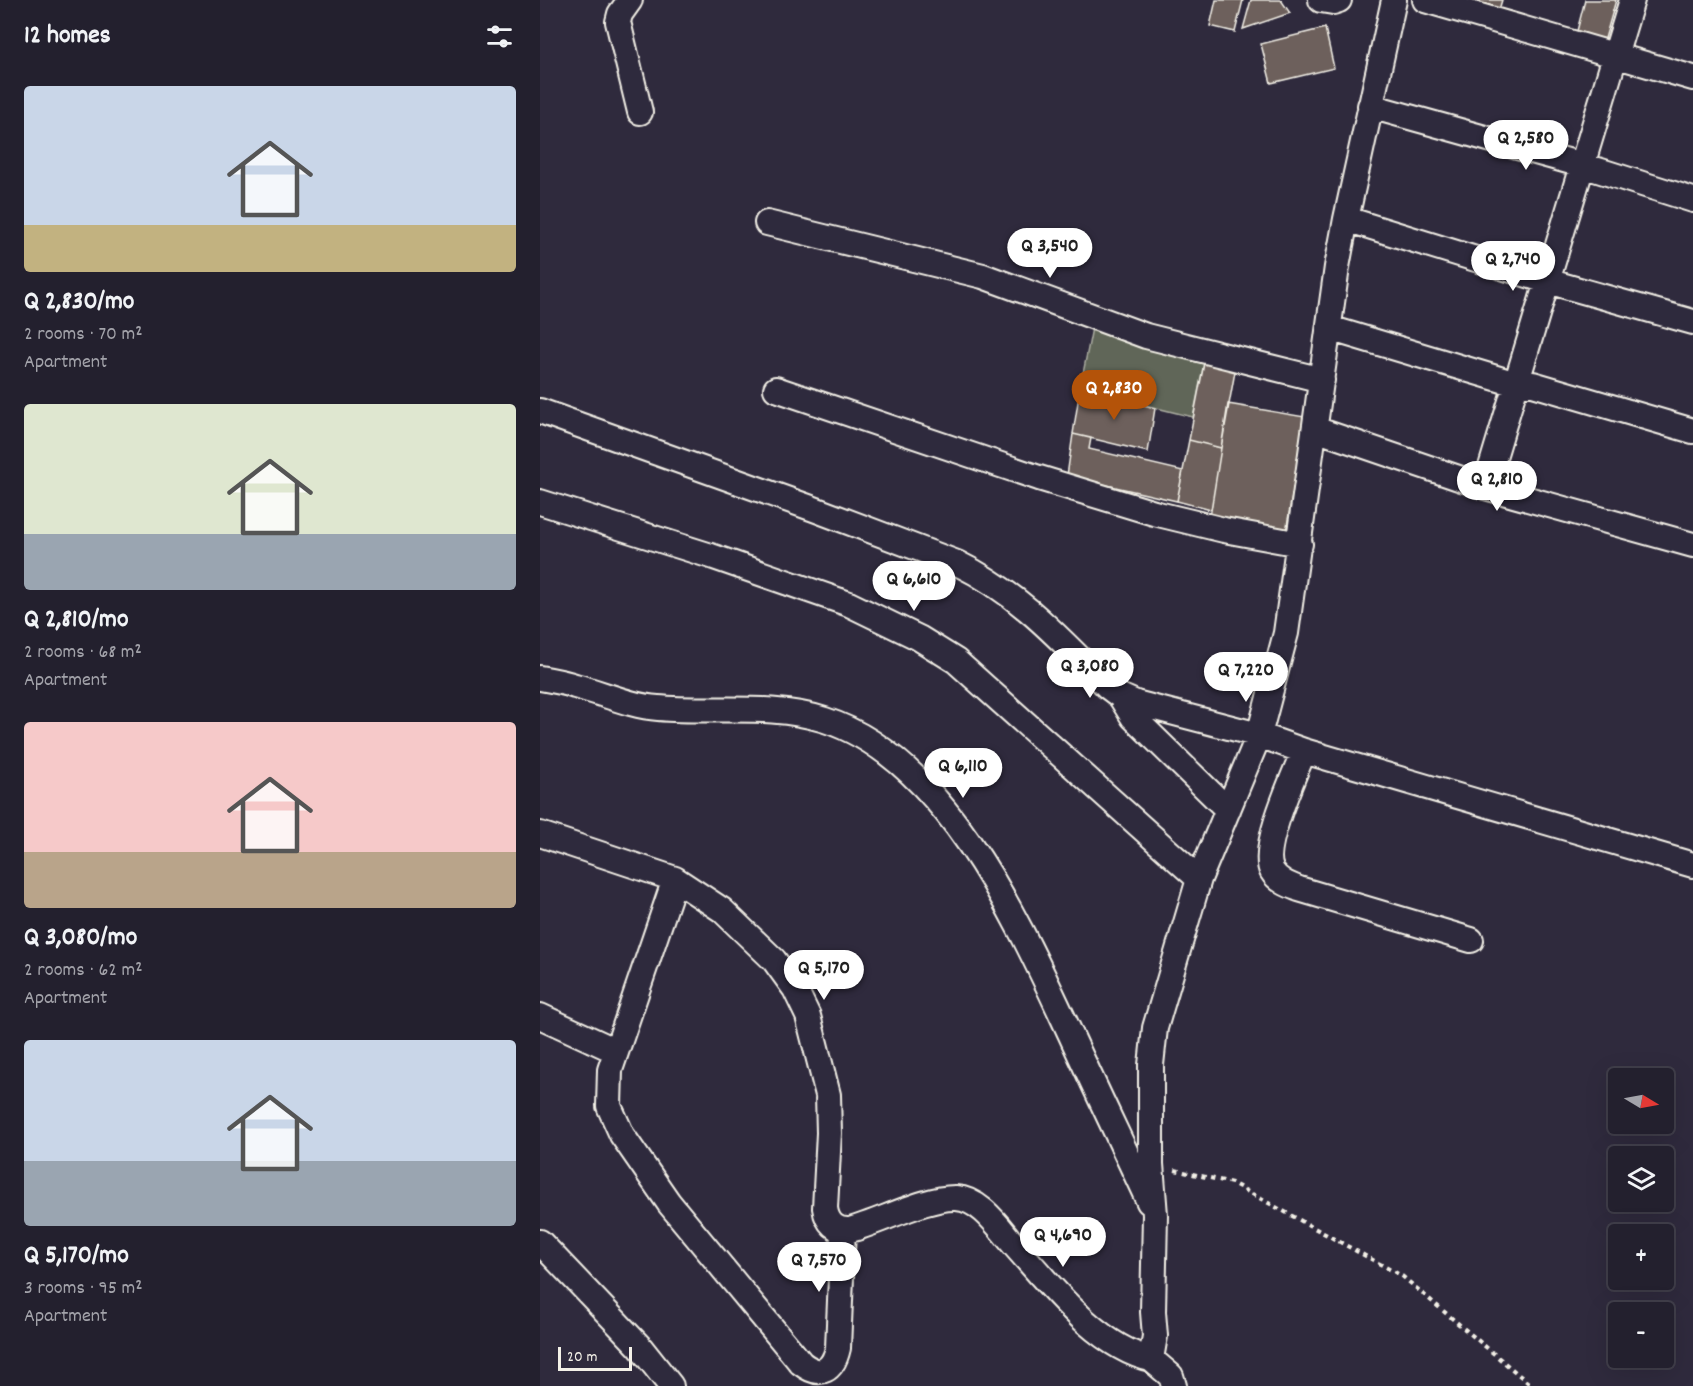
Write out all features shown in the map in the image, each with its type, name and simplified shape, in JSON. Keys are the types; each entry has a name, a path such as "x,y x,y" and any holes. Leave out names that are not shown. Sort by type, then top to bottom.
{"street":[{"path":"1321,0 1339,0"},
{"path":"1151,1359 1155,1336 1151,1065 1155,1028 1198,879 1259,735 1286,633 1346,219 1394,0"},
{"path":"1425,0 1693,78"},
{"path":"1485,487 1632,0"},
{"path":"632,1 624,8 618,22 640,112"},
{"path":"1370,106 1582,165 1693,200"},
{"path":"1346,219 1547,281 1693,322"},
{"path":"767,223 983,276 1146,336 1322,380"},
{"path":"1329,328 1516,384 1533,384 1693,431"},
{"path":"776,388 1039,478 1154,513 1224,530 1300,544"},
{"path":"540,411 957,562 978,573 1026,606 1107,687 1120,696 1151,708 1259,735 1304,751 1693,865"},
{"path":"1315,429 1485,487 1693,545"},
{"path":"540,502 711,556 849,604 919,638 956,661 1198,879"},
{"path":"540,678 656,708 748,709 803,715 825,720 851,730 880,747 909,772 934,796 964,836 996,886 1032,952 1155,1215"},
{"path":"1120,696 1133,717 1228,810"},
{"path":"1304,751 1270,841 1268,860 1272,872 1283,882 1299,889 1471,940"},
{"path":"540,834 675,879 723,910 774,960 795,989 808,1016 828,1095 826,1215 832,1225 843,1230 859,1228 938,1200 959,1198 970,1202 990,1218 1060,1296 1090,1324 1119,1346 1137,1356 1151,1359 1171,1376 1174,1386"},
{"path":"675,879 610,1070 609,1106 622,1135 669,1203 801,1363 809,1369 818,1371 827,1370 833,1364 838,1348 843,1230"},
{"path":"540,1016 616,1051"},
{"path":"540,1242 640,1347 670,1386"}],"path":[{"path":"1151,1164 1232,1183 1402,1276 1532,1386"}],"green space":[{"path":"1092,328 1205,358 1193,417 1080,389"}],"building":[{"path":"1216,0 1243,0 1235,32 1210,26"},
{"path":"1251,0 1281,0 1290,13 1243,29"},
{"path":"1454,0 1502,0 1498,13"},
{"path":"1585,0 1616,0 1604,42 1576,35"},
{"path":"1325,28 1334,68 1271,83 1261,44"},
{"path":"1205,358 1236,366 1221,448 1189,440"},
{"path":"1080,389 1155,408 1148,452 1073,434"},
{"path":"1228,404 1305,417 1286,532 1210,517"},
{"path":"1073,434 1091,438 1089,449 1183,471 1177,501 1067,476"},
{"path":"1189,440 1221,448 1211,510 1177,501"}]}
